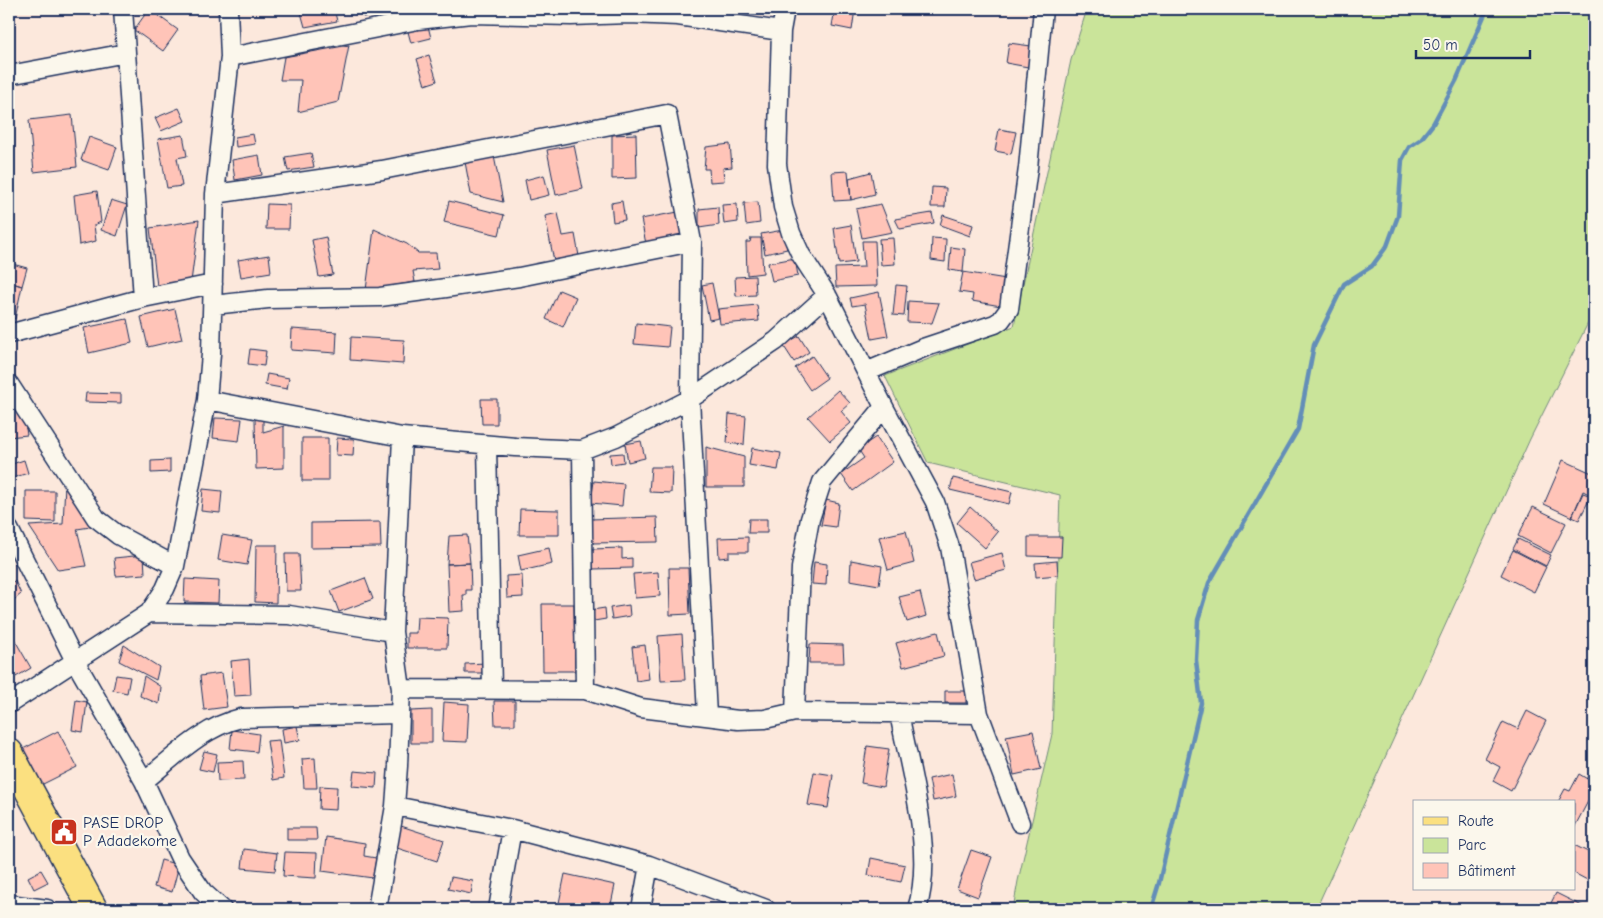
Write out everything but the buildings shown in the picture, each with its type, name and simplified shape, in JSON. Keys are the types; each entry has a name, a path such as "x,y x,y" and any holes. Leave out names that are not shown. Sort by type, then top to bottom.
{"main road":[{"path":"9,753 92,909"},
{"path":"9,784 74,909"}],"street":[{"path":"123,9 144,298"},
{"path":"9,704 149,612 165,589 174,566 207,400 213,305 215,194 230,57 228,9"},
{"path":"785,9 781,31 778,164 784,207 791,233 801,255 827,295 935,502 950,547 979,714 1020,823"},
{"path":"866,372 922,348 995,324 1001,320 1009,309 1028,168 1043,9"},
{"path":"230,57 418,20 471,14 571,16 628,14 678,16 781,31"},
{"path":"9,75 126,53"},
{"path":"215,194 382,170 667,114 692,242 690,399 707,715"},
{"path":"213,305 268,299 380,297 519,277 692,242"},
{"path":"9,334 144,298 213,284"},
{"path":"207,400 402,437 487,445 582,450 616,437 690,399 776,341 827,295"},
{"path":"9,384 96,518 118,535 174,566"},
{"path":"795,712 801,568 810,518 822,482 884,407"},
{"path":"376,909 395,806 400,689 393,632 402,437"},
{"path":"487,445 492,689"},
{"path":"582,450 584,690"},
{"path":"9,529 75,661 144,781 180,858 202,892 222,909"},
{"path":"149,612 289,615 393,632"},
{"path":"400,689 584,690 641,708 738,720 765,718 795,712 979,714"},
{"path":"899,713 924,850 922,893 917,909"},
{"path":"144,781 199,737 226,722 241,718 398,714"},
{"path":"395,806 512,829 649,865 766,909"},
{"path":"498,909 512,829"},
{"path":"641,909 649,865"},
{"path":"9,904 47,909"}],"green space":[{"path":"1087,9 1594,9 1594,311 1530,439 1316,909 1013,909 1052,734 1060,495 928,463 885,376 1014,326 1071,60"}],"waterway":[{"path":"1151,909 1159,883 1201,703 1196,660 1198,620 1209,583 1298,429 1314,345 1344,284 1372,266 1387,246 1398,216 1402,160 1409,147 1421,139 1433,124 1456,81 1487,9"}],"place":[{"name":"PASE DROP P Adadekome","path":"64,832"}]}
